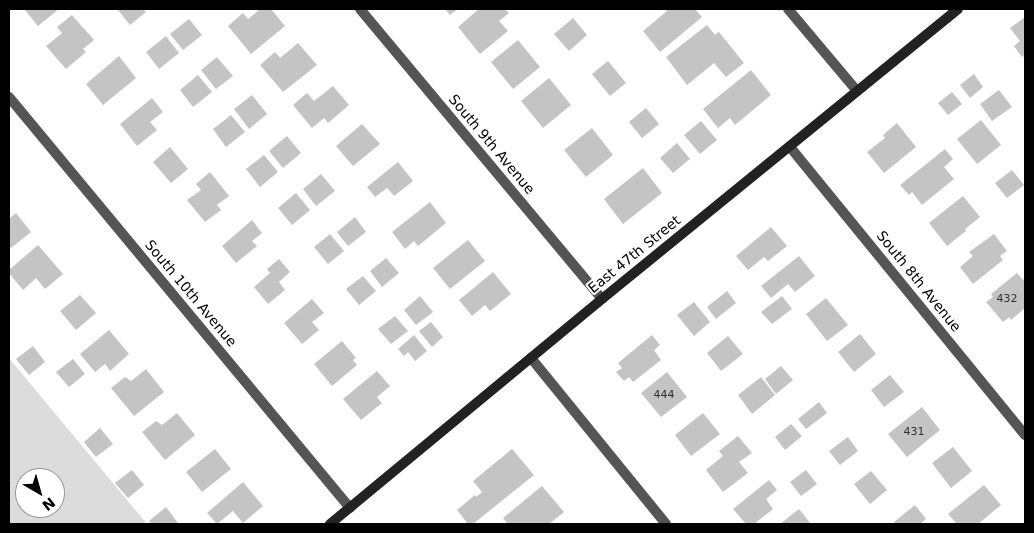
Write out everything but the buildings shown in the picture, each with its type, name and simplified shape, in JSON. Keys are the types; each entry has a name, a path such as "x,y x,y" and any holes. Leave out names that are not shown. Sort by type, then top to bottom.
{"main road":[{"name":"East 47th Street","path":"330,524 602,299 958,9"}],"street":[{"name":"South 9th Avenue","path":"360,9 602,299"},
{"path":"788,9 856,91"},
{"name":"South 10th Avenue","path":"9,97 350,508"},
{"name":"South 8th Avenue","path":"790,147 1025,435"},
{"path":"531,358 666,524"}],"shaded area":[{"path":"9,358 147,524 9,524"}]}
